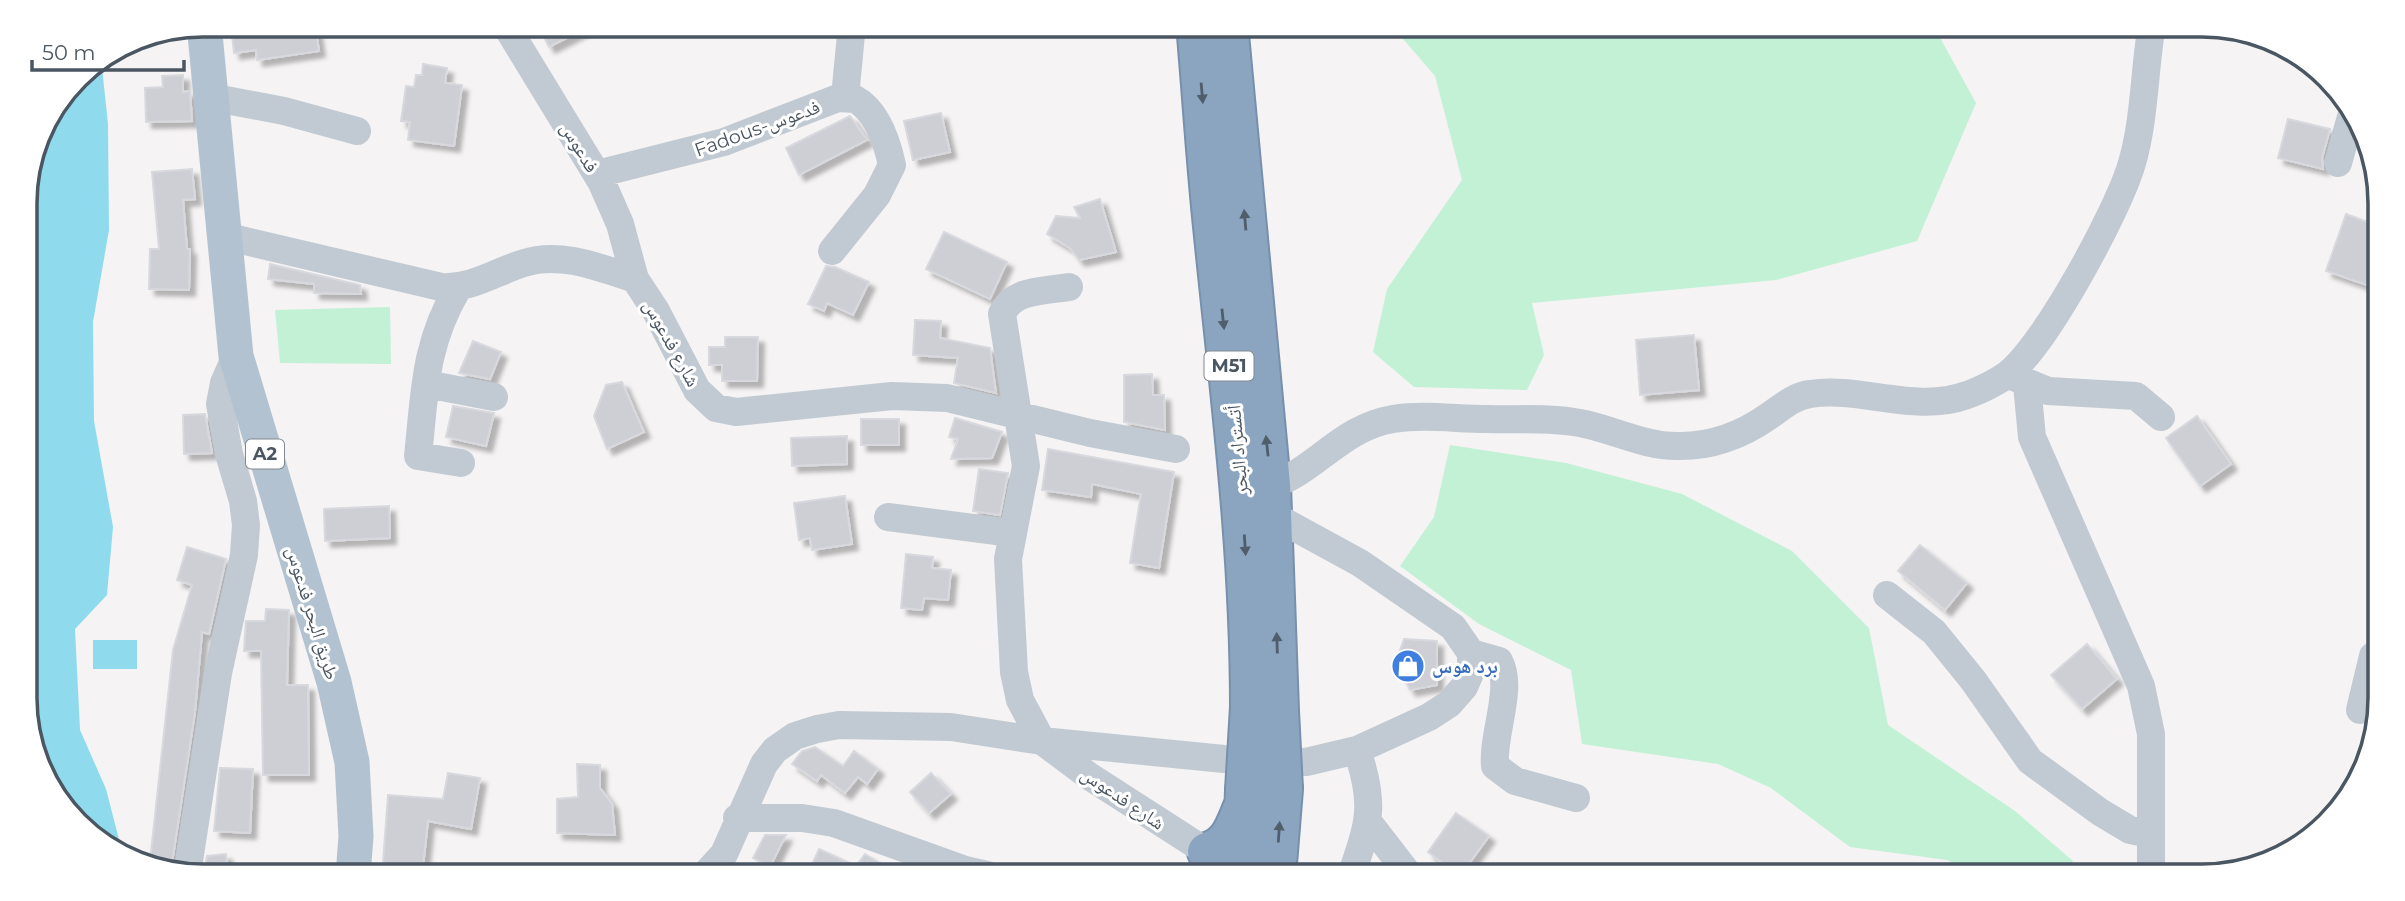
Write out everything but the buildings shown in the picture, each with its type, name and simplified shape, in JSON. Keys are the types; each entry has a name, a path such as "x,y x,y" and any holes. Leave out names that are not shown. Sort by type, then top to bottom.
{"highway":[{"name":"أتستراد البحر","path":"1197,37 1213,225 1239,459 1249,633 1265,709"},
{"name":"أتستراد البحر","path":"1228,37 1272,500 1265,709 1249,785 1243,864"},
{"name":"أتستراد البحر","path":"1249,785 1272,864"},
{"path":"1207,852 1223,845 1230,837 1249,785"},
{"path":"1207,852 1225,864"}],"main road":[{"name":"طريق البحر فدعوس","path":"205,37 236,356 334,682 352,762 356,836 354,864"}],"street":[{"name":"فدعوس","path":"513,37 597,174 620,224 635,279"},
{"name":"Fadous-فدعوس","path":"597,174 724,142 845,97 851,37"},
{"path":"2151,37 2144,104 2132,164 2116,205 2065,298 2032,348 2018,379 2032,437 2141,686 2151,734 2151,864"},
{"path":"210,97 285,111 357,131"},
{"path":"832,251 877,195 892,165 885,141 873,116 863,103 845,97"},
{"path":"2338,163 2349,125"},
{"name":"شارع فدعوس","path":"224,236 441,287 458,288 540,259 571,260 635,279 656,311 697,390 716,408 736,412 841,400 920,396 974,404 1017,416 1176,449"},
{"name":"شارع فدعوس","path":"1069,287 1017,297 1006,305 1002,314 1026,466 1009,559 1014,671 1020,700 1042,741 1089,776 1207,852"},
{"path":"458,288 436,330 426,384 418,456 461,463"},
{"name":"طريق البحر فدعوس","path":"189,863 218,673 244,555 246,525 243,501 229,454 220,404 224,383 236,356"},
{"path":"1576,798 1515,782 1495,766 1493,748 1505,682 1504,670 1499,661 1471,653 1464,639 1435,613 1272,500 1288,480 1338,441 1393,419 1532,418 1578,423 1674,446 1711,444 1743,431 1805,394 1828,392 1927,402 1966,396 2018,379 2048,391 2136,396 2161,417"},
{"path":"426,384 494,397"},
{"path":"888,517 1012,533"},
{"path":"1886,595 1934,632 1973,680 2030,761 2100,812 2130,830 2150,834"},
{"name":"شارع فدعوس","path":"715,864 724,854 737,818 764,764 775,750 795,736 817,729 839,725 951,727 1042,741 1249,785 1306,762 1357,750 1429,717 1449,704 1464,687 1471,671 1471,653"},
{"path":"2360,710 2368,674"},
{"path":"1355,864 1369,823 1367,787 1357,750"},
{"path":"737,818 802,818 834,823 948,864"},
{"path":"1369,823 1401,864"}],"green space":[{"path":"1401,37 1940,37 1976,103 1917,241 1776,280 1532,303 1544,355 1527,390 1414,387 1373,352 1387,289 1462,180 1435,76"},
{"path":"390,307 391,364 280,363 275,310"},
{"path":"1450,445 1566,463 1682,494 1792,551 1869,628 1888,725 2015,811 2073,861 2070,864 1956,864 1947,860 1850,847 1771,788 1718,764 1582,744 1571,670 1479,624 1400,566 1434,517"}],"water":[{"path":"102,70 108,124 109,230 93,322 94,421 113,527 107,595 75,629 80,730 106,789 120,842 93,823 65,791 46,752 37,710 38,181 42,159 59,119 85,85"},
{"path":"93,640 137,640 137,669 93,669"}],"place":[{"name":"برد هوس","path":"1408,666"}]}
